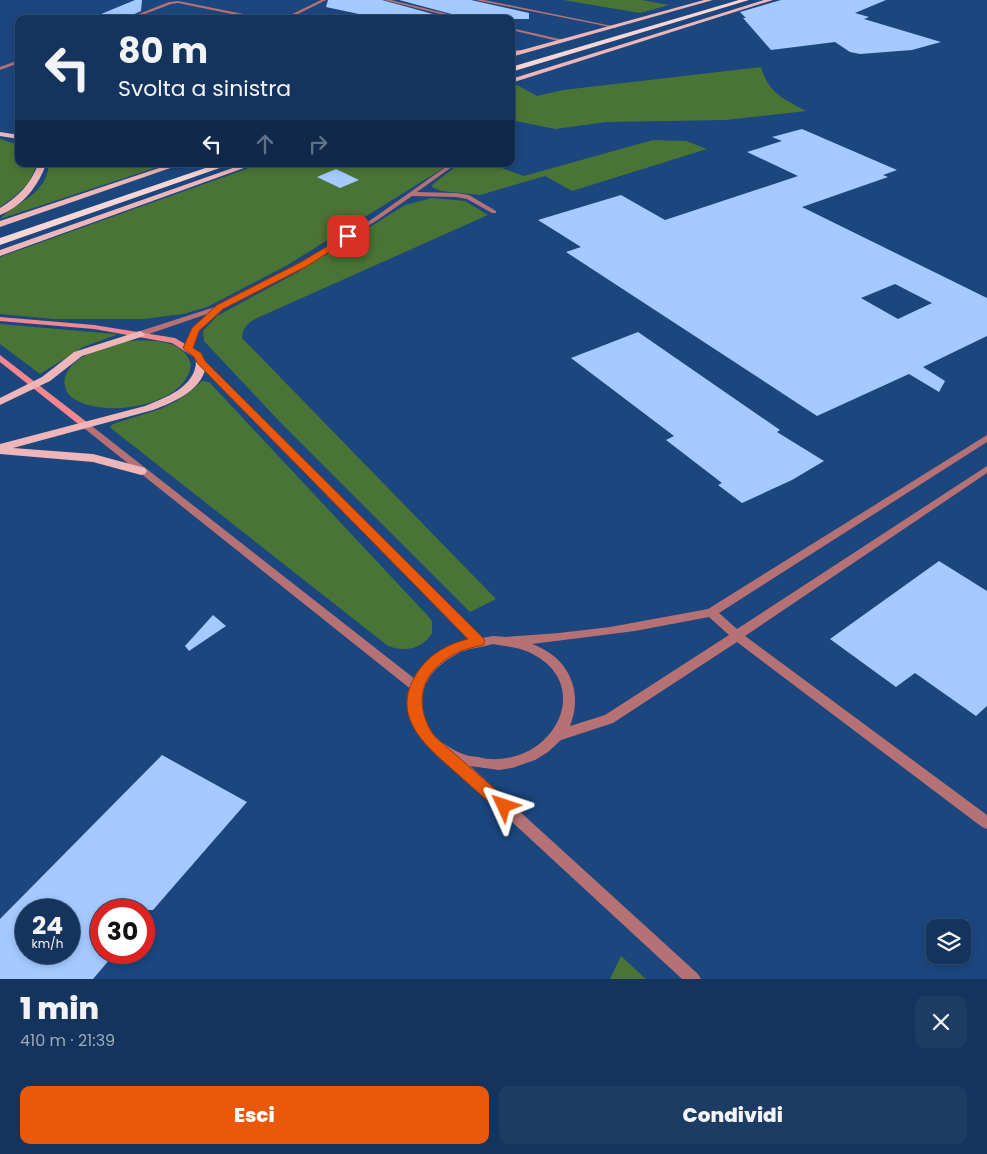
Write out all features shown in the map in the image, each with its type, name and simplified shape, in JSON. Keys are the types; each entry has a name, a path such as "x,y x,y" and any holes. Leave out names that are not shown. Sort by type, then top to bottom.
{"highway":[{"path":"515,61 526,55 730,0"},
{"path":"515,69 746,0"},
{"path":"515,73 590,45"},
{"path":"0,234 195,167"},
{"path":"0,242 217,167"}],"main road":[{"path":"515,55 526,55 562,41 710,0"},
{"path":"515,80 770,0"},
{"path":"0,134 15,136"},
{"path":"0,212 28,191 38,177 41,167"},
{"path":"0,224 169,167"},
{"path":"0,253 244,167"},
{"path":"0,319 94,327 140,334 175,342 198,355 201,362 199,375 184,390 169,400 149,408 0,450"},
{"path":"0,402 54,374 78,354 140,334"},
{"path":"0,358 85,425"},
{"path":"0,450 93,458 141,471"}],"street":[{"path":"478,0 615,27"},
{"path":"201,362 478,641"},
{"path":"85,425 416,687"},
{"path":"693,979 446,753 429,740 418,723 414,705 416,687 425,670 440,657 458,647 478,641 563,638 710,612 987,438"},
{"path":"559,735 609,719 987,469"},
{"path":"710,612 736,635 987,823"},
{"path":"446,753 469,762 495,765 520,761 543,750 559,735 569,716 570,695 564,676 550,660 530,648 508,641"}],"lane":[{"path":"292,15 324,0"},
{"path":"386,0 449,15"},
{"path":"139,15 174,2 242,15"},
{"path":"515,31 562,41"},
{"path":"515,52 526,55"},
{"path":"0,69 15,63"},
{"path":"140,334 220,307 304,264 377,218 449,167"},
{"path":"409,194 456,194 469,197 494,212"},
{"path":"188,348 195,330 220,307"}],"green space":[{"path":"563,0 642,0 669,5 640,13"},
{"path":"761,67 768,83 778,94 806,111 725,120 606,122 555,129 515,121 515,84 537,96 563,90"},
{"path":"0,139 15,144 15,167 35,167 26,185 0,207"},
{"path":"653,140 686,141 707,149 572,191 545,176 480,195 441,191 432,187 433,184 455,167 499,167 524,176"},
{"path":"48,167 158,167 0,219 37,190 47,175"},
{"path":"252,167 445,167 286,266 207,307 183,314 144,319 54,319 0,314 0,257"},
{"path":"432,198 465,201 488,215 257,318 246,326 242,338 496,599 470,612 279,421 204,341 203,331 217,316 298,272 405,205"},
{"path":"0,324 116,335 83,347 40,374 0,344"},
{"path":"129,341 157,341 182,350 188,356 191,365 186,379 175,390 160,399 143,405 124,408 106,408 89,405 70,396 65,386 66,376 70,368 78,360 99,349"},
{"path":"202,381 209,382 428,616 432,621 432,633 428,639 412,648 400,649 388,646 110,427 113,424 160,409 180,399"},
{"path":"621,956 646,979 610,979"}],"building":[{"path":"135,0 142,0 141,11 132,15 99,15"},
{"path":"328,0 382,0 436,15 363,15 326,7"},
{"path":"399,0 471,0 529,13 529,19 515,19 515,15 455,15"},
{"path":"781,0 886,0 855,13 869,17 864,19 941,42 912,50 860,54 850,52 835,42 771,50 740,12"},
{"path":"802,129 897,170 883,175 888,177 802,207 987,298 987,336 923,367 945,381 939,392 909,374 817,416 566,252 581,247 538,220 621,195 665,220 798,176 747,152 782,141 772,137","holes":["895,284 932,303 898,319 861,298"]},
{"path":"336,169 359,180 340,188 317,177"},
{"path":"638,332 780,430 777,432 824,461 792,480 742,503 718,485 722,483 666,440 674,436 571,358"},
{"path":"939,561 987,591 987,706 976,716 915,673 896,687 830,639"},
{"path":"213,615 226,626 189,651 185,646"},
{"path":"162,755 247,802 155,908 155,899 90,899 90,964 106,964 93,979 0,979 0,919 15,904 15,964 80,964 80,899 20,899"}],"route":[{"path":"348,236 304,264 220,307 195,330 188,348 198,355 201,362 478,641 458,647 440,657 425,670 416,687 414,705 418,723 429,740 504,806"}]}
